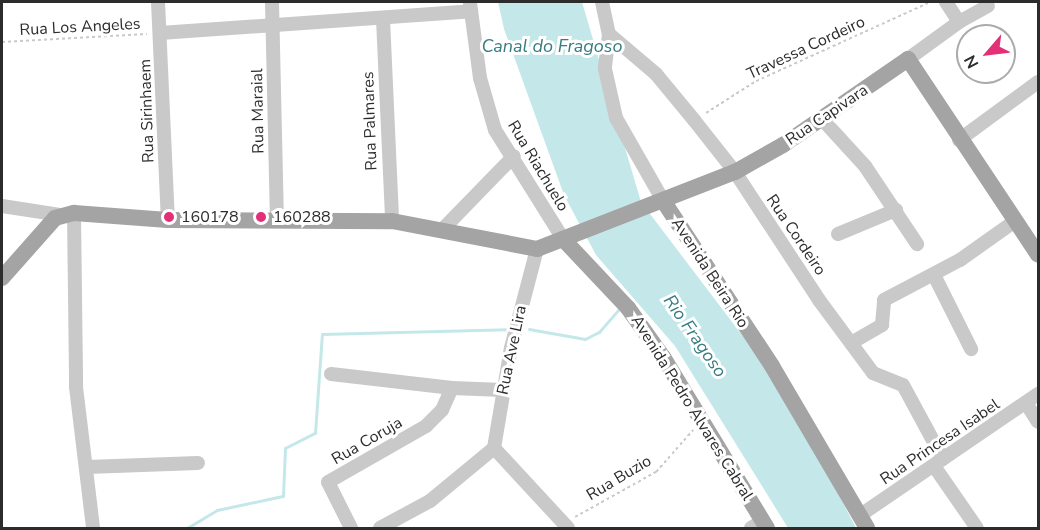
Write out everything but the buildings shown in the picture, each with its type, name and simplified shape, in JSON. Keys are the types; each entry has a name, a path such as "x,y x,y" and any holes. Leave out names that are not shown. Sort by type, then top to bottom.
{"main road":[{"path":"908,59 959,140 1038,255"},
{"name":"Rua Capivara","path":"658,204 735,172 822,119 908,59"},
{"path":"2,278 67,214 168,220 392,221 537,249 658,204"},
{"name":"Avenida Beira Rio","path":"658,204 772,366 863,522"},
{"name":"Avenida Pedro Alvares Cabral","path":"567,237 628,308 700,415 760,526"}],"street":[{"name":"Rua Sirinhaem","path":"158,2 168,220"},
{"name":"Rua Maraial","path":"272,2 277,220"},
{"name":"Avenida Beira Rio","path":"602,2 609,34 605,69 616,118 658,204"},
{"path":"946,2 959,22"},
{"path":"160,33 383,19 470,6"},
{"name":"Rua Riachuelo","path":"470,6 484,94 495,130 567,237"},
{"name":"Rua Capivara","path":"908,59 959,22 988,6"},
{"name":"Rua Palmares","path":"383,19 392,221"},
{"name":"Rua Cordeiro","path":"609,34 656,74 735,172 851,343 879,377 903,385 938,462 977,528"},
{"path":"959,140 1038,82"},
{"path":"822,119 865,166 917,244"},
{"path":"442,230 514,156"},
{"path":"2,206 67,214 76,387 93,528"},
{"path":"838,234 896,210"},
{"path":"851,343 882,325 884,300 934,275 1015,221"},
{"name":"Rua Ave Lira","path":"494,448 503,390 537,249"},
{"path":"934,275 970,349"},
{"path":"331,374 452,388 503,390"},
{"name":"Rua Coruja","path":"351,528 328,482 426,426 442,411 452,388"},
{"name":"Rua Princesa Isabel","path":"863,522 938,462 1038,394"},
{"path":"1026,403 1038,422"},
{"path":"380,528 430,501 494,448 566,526"},
{"path":"87,466 198,463"}],"path":[{"name":"Travessa Cordeiro","path":"694,120 756,81 930,2"},
{"name":"Rua Los Angeles","path":"2,42 160,33"},
{"name":"Rua Buzio","path":"566,526 656,472 691,434 700,415"}],"water":[{"name":"Canal do Fragoso","path":"498,2 582,2 641,202 786,393 856,528 788,528 675,346 596,255 564,195 504,29"}],"waterway":[{"path":"529,329 585,339 599,332 618,310"},
{"path":"187,528 217,510 283,496 285,448 315,433 322,334 507,329"}],"place":[{"name":"160178","path":"169,217"},
{"name":"160288","path":"261,217"}],"water label":[{"name":"Rio Fragoso","path":"695,336"}]}
